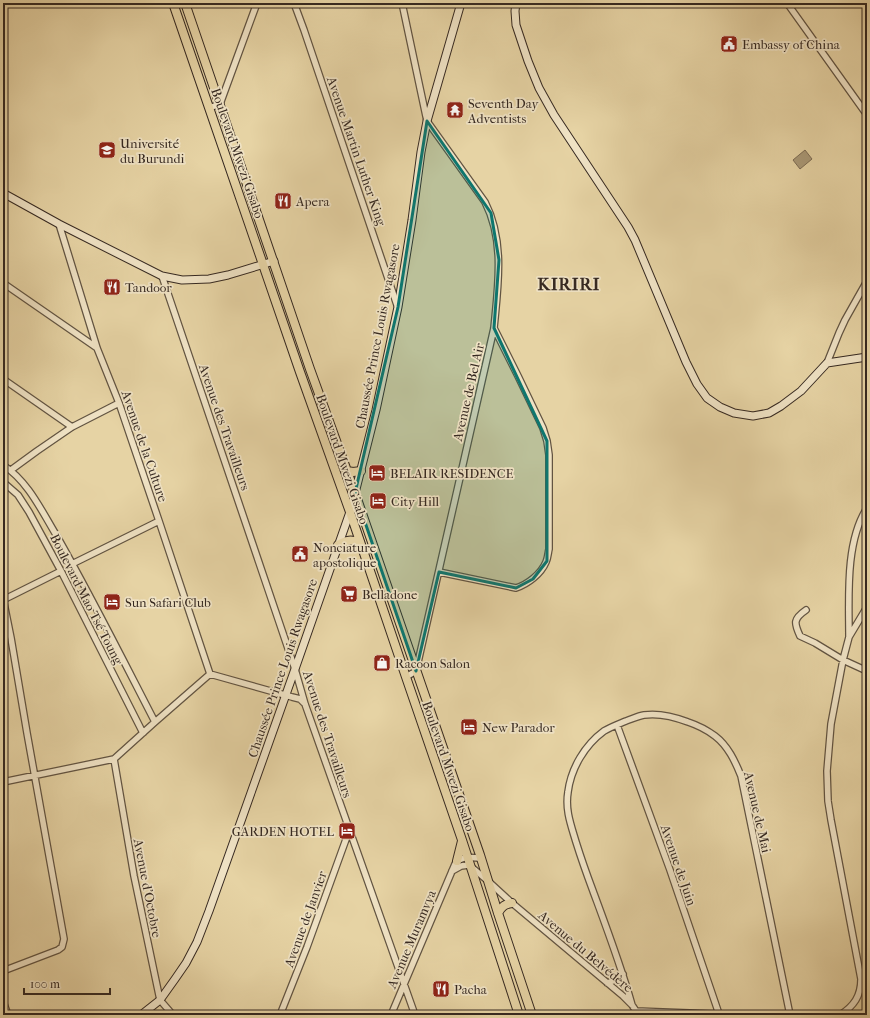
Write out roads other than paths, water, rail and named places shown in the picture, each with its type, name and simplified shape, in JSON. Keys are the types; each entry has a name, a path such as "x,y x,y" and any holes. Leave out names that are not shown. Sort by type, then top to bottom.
{"main road":[{"name":"Boulevard Mwezi Gisabo","path":"173,3 300,372 350,512 462,840 519,1015"},
{"name":"Boulevard Mwezi Gisabo","path":"186,3 310,369 355,493 481,858 532,1015"},
{"path":"300,372 310,369"},
{"path":"347,471 361,471"},
{"path":"338,545 343,541 350,540 360,543"},
{"path":"457,861 462,840"},
{"path":"498,913 500,908 504,905 512,904"}],"street":[{"path":"210,108 220,104 257,3"},
{"name":"Avenue Martin Luther King","path":"294,3 398,307"},
{"path":"402,3 427,122"},
{"name":"Chaussée Prince Louis Rwagasore","path":"140,1015 160,1000 186,963 197,942 286,696 350,512 376,410 398,307 421,152 427,122 461,3"},
{"path":"516,3 516,25 539,88 554,115 628,227 635,240 686,362 697,384 707,398 720,407 734,413 753,416 769,413 781,406 801,391 827,363 845,320 867,281"},
{"path":"787,3 867,115"},
{"name":"Avenue de Bel Air","path":"416,671 494,328 499,281 499,260 491,212 479,192 427,122"},
{"path":"3,193 59,224 162,276 182,280 209,279 228,275 274,261"},
{"name":"Avenue de la Culture","path":"59,224 98,348 119,403 210,674"},
{"name":"Avenue des Travailleurs","path":"162,276 295,669 305,704 416,1015"},
{"path":"3,283 98,348"},
{"path":"439,572 516,588 524,586 533,579 542,570 547,561 549,549 549,455 547,441 543,428 494,328"},
{"path":"827,363 867,356"},
{"path":"3,379 72,427"},
{"path":"11,470 72,427 119,403"},
{"name":"Boulevard Mao Tsé Toung","path":"3,465 11,470 31,493 72,564 155,722"},
{"name":"Boulevard Mao Tsé Toung","path":"3,482 18,495 29,512 143,733"},
{"path":"840,1015 849,1009 857,998 861,987 861,979 831,820 827,784 828,753 831,724 843,660 849,637 848,586 850,568 857,528 867,508"},
{"path":"72,564 159,521"},
{"path":"3,971 58,950 62,948 64,944 3,600 60,571"},
{"path":"849,637 867,607"},
{"path":"806,610 798,615 796,620 796,627 800,636 843,660 867,671"},
{"path":"406,677 416,671"},
{"path":"3,782 114,759 210,674 300,699 305,704"},
{"name":"Avenue de Mai","path":"635,1010 580,855 569,819 567,805 571,778 582,754 592,742 605,731 617,725 644,715 655,715 677,718 696,724 714,735 725,746 735,760 741,776 790,1015"},
{"name":"Avenue de Juin","path":"617,725 670,870 719,1014"},
{"name":"Avenue d'Octobre","path":"114,759 134,876 160,1000 173,1015"},
{"name":"Avenue de Janvier","path":"280,1015 349,830"},
{"path":"457,861 462,858 468,861 488,881"},
{"path":"452,871 468,861 481,858"},
{"name":"Avenue Muramvya","path":"391,1015 457,861"},
{"name":"Avenue du Belvédère","path":"488,881 512,904 608,983 635,1010 743,1015"},
{"path":"608,983 613,982 623,974"},
{"path":"3,1001 8,1015"}],"place":[{"name":"Embassy of China","path":"729,44"},
{"name":"Seventh Day Adventists","path":"455,110"},
{"name":"Université du Burundi","path":"107,150"},
{"name":"Apera","path":"283,201"},
{"name":"Tandoor","path":"112,287"},
{"name":"BELAIR RESIDENCE","path":"377,473"},
{"name":"City Hill","path":"378,501"},
{"name":"Nonciature apostolique","path":"300,554"},
{"name":"Belladone","path":"349,594"},
{"name":"Sun Safari Club","path":"112,602"},
{"name":"Racoon Salon","path":"382,663"},
{"name":"New Parador","path":"469,727"},
{"name":"GARDEN HOTEL","path":"347,831"},
{"name":"Pacha","path":"441,989"}],"district":[{"name":"KIRIRI","path":"569,284"}]}
